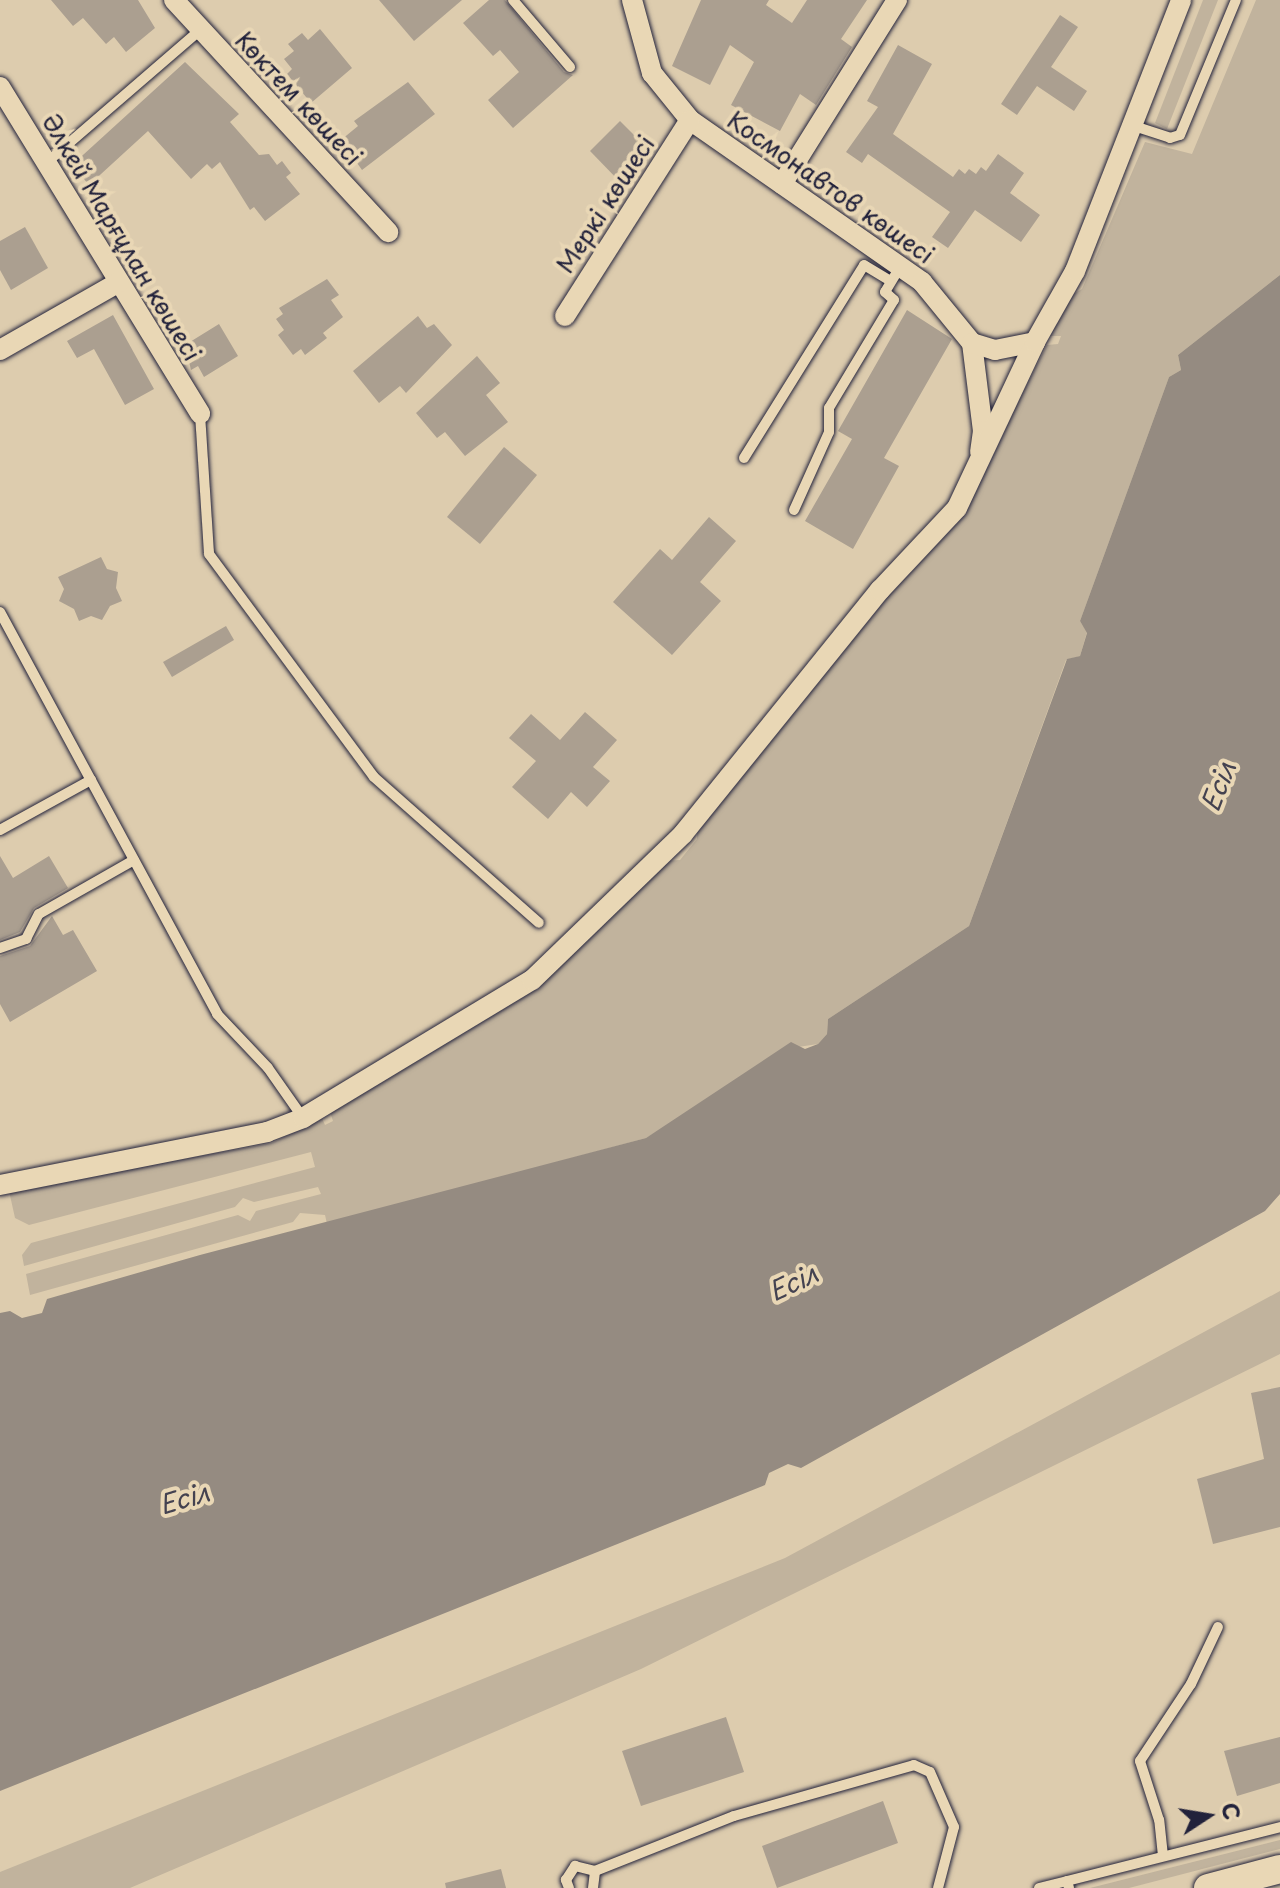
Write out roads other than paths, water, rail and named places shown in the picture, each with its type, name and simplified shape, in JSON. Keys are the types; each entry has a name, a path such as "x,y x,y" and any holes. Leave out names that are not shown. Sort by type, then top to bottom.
{"main road":[{"path":"1208,1888 1280,1869"}],"street":[{"name":"Көктем көшесі","path":"174,0 388,232"},
{"name":"Космонавтов көшесі","path":"632,0 652,73 690,120 782,184 896,274 922,282 972,343"},
{"path":"782,184 897,0"},
{"path":"0,1185 267,1132 303,1118 495,1005 569,947 683,834 880,590 938,533 978,472 1035,342 1075,271 1181,0"},
{"name":"Әлкей Марғұлан көшесі","path":"0,87 200,414"},
{"name":"Меркі көшесі","path":"565,316 690,120"},
{"path":"0,350 119,282"},
{"path":"978,472 983,431 972,343 995,350 1035,342"}],"lane":[{"path":"513,0 570,67"},
{"path":"1134,126 1170,138 1180,135 1236,0"},
{"path":"46,163 200,30"},
{"path":"744,458 864,265 896,274 885,292 894,300 829,408 829,432 794,510"},
{"path":"200,414 209,554 374,777 539,923"},
{"path":"0,612 4,631 91,780 217,1014 268,1068 303,1118"},
{"path":"0,830 91,780"},
{"path":"0,948 26,939 39,914 134,860"},
{"path":"1163,1856 1159,1820 1140,1761 1191,1684 1218,1627"},
{"path":"569,1888 568,1872 575,1866 595,1871 734,1816 914,1765 930,1772 954,1827 938,1888"},
{"path":"1039,1888 1068,1884 1280,1827"},
{"path":"593,1888 595,1871"}],"water":[{"name":"Есіл","path":"1280,275 1280,1194 1265,1211 801,1468 788,1464 769,1473 765,1485 0,1791 0,1313 10,1311 22,1318 42,1313 47,1299 200,1255 646,1138 791,1042 805,1049 818,1044 827,1034 828,1019 969,926 1067,659 1080,656 1087,633 1080,621 1169,377 1181,370 1178,355"}]}
